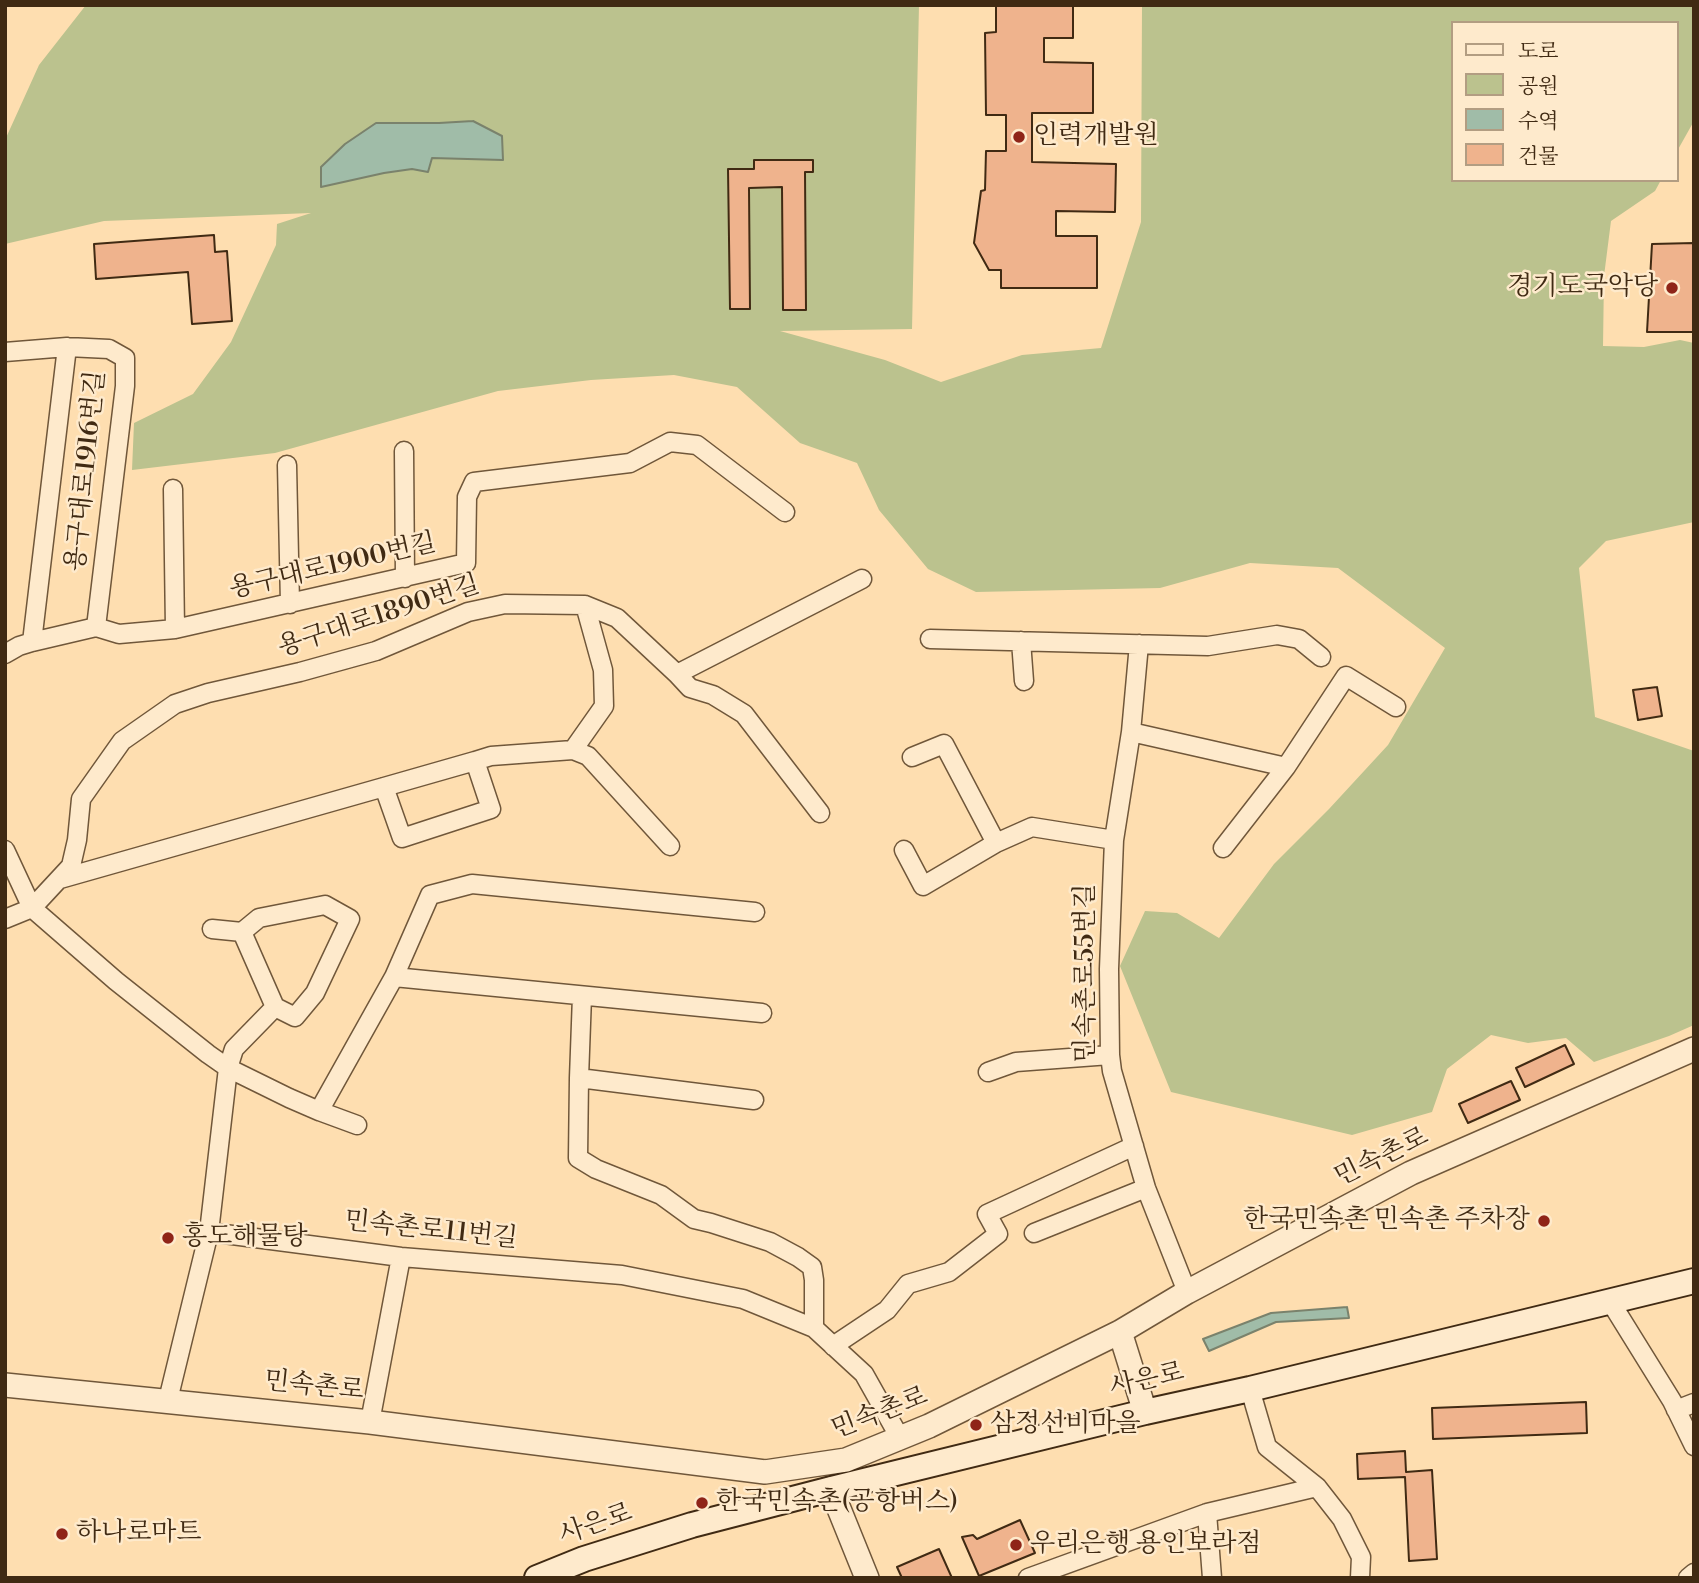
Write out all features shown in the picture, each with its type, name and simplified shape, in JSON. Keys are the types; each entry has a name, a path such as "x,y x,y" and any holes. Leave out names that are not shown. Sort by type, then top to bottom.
{"main road":[{"name":"사은로","path":"537,1578 584,1559 692,1525 831,1489 1694,1281"}],"street":[{"name":"용구대로1916번길","path":"5,352 67,347 109,349 125,358 125,386 96,627"},
{"path":"32,642 67,347"},
{"name":"용구대로1900번길","path":"5,654 32,642 96,627 119,634 175,629 466,563 467,497 474,482 630,463 670,442 697,445 785,512"},
{"path":"404,451 405,578"},
{"path":"287,464 290,604"},
{"path":"173,489 175,629"},
{"path":"677,674 862,579"},
{"name":"용구대로1890번길","path":"5,919 32,908 71,866 78,840 81,799 122,741 175,704 208,693 300,673 376,651 468,612 505,604 585,605 617,618 690,688 713,695 744,715 820,813"},
{"path":"573,750 604,706 603,670 585,605"},
{"path":"930,639 1208,646 1277,635 1299,639 1321,657"},
{"path":"1021,641 1024,681"},
{"name":"민속촌로55번길","path":"1139,644 1131,732 1114,840 1109,970 1110,1055 1146,1188 1187,1292"},
{"path":"1223,848 1286,767 1346,676 1396,707"},
{"path":"1131,732 1286,767"},
{"path":"912,757 944,744 996,843"},
{"path":"57,880 491,756 573,750 588,756 670,846"},
{"path":"384,786 402,838 491,809 475,761"},
{"path":"904,850 923,886 996,843 1032,827 1114,840"},
{"path":"5,850 32,908 116,981 208,1054 228,1068 289,1098 357,1125"},
{"path":"319,1111 394,977 430,895 472,884 755,912"},
{"path":"212,929 242,932 259,918 325,905 353,912 315,993 295,1017 275,1007 242,932"},
{"path":"394,977 762,1013"},
{"path":"582,996 578,1158 596,1169 661,1195 694,1219 770,1242 812,1267 814,1328"},
{"path":"168,1400 209,1232 228,1068 234,1049 275,1007"},
{"name":"민속촌로","path":"5,1385 370,1422 765,1472 846,1460 929,1426 1120,1332 1187,1292 1410,1173 1694,1049"},
{"path":"988,1072 1016,1062 1110,1055"},
{"path":"579,1078 754,1100"},
{"path":"833,1346 887,1310 908,1284 949,1272 998,1234 986,1214 1134,1146"},
{"path":"1034,1233 1146,1188"},
{"name":"민속촌로11번길","path":"209,1232 401,1257 622,1275 743,1299 814,1328 864,1374 900,1438"},
{"path":"370,1422 401,1257"},
{"path":"1610,1301 1676,1410 1694,1446"},
{"path":"1120,1332 1144,1412"},
{"path":"1250,1389 1267,1447 1317,1487 1342,1519 1361,1557 1360,1578"},
{"path":"1676,1410 1694,1403"},
{"path":"1028,1578 1207,1513 1317,1487"},
{"path":"831,1489 867,1578"},
{"path":"1207,1513 1212,1578"},
{"path":"1688,1578 1694,1573"}],"green space":[{"path":"86,5 919,5 912,329 780,331 885,360 941,382 1022,355 1101,348 1141,222 1142,5 1694,5 1694,121 1678,149 1678,21 1450,21 1450,182 1660,182 1655,191 1611,221 1604,276 1603,346 1644,347 1680,340 1694,343 1694,522 1606,541 1579,568 1595,717 1694,751 1694,1025 1594,1062 1566,1038 1528,1043 1491,1035 1447,1069 1432,1112 1352,1135 1171,1092 1120,966 1145,911 1177,913 1219,938 1274,864 1388,745 1445,648 1338,568 1250,563 1160,588 976,592 928,569 879,510 857,463 800,443 737,387 674,375 591,380 498,391 275,453 132,470 134,423 193,394 231,342 276,245 277,224 311,213 104,221 5,244 5,140 39,65"}],"water":[{"path":"473,121 502,136 503,160 432,158 428,172 412,169 321,187 321,167 345,144 376,123"},
{"path":"1347,1307 1349,1318 1276,1322 1209,1351 1203,1339 1271,1313"}],"building":[{"name":"인력개발원","path":"996,5 1073,5 1073,38 1044,38 1044,62 1093,63 1093,113 1032,113 1032,162 1116,164 1115,212 1056,211 1056,236 1097,236 1097,288 1001,288 1001,270 989,270 974,243 981,191 985,190 986,151 1006,151 1006,115 986,115 985,33 996,32"},
{"path":"754,160 813,160 813,172 805,172 806,310 783,310 782,187 749,188 750,309 730,309 728,169 754,169"},
{"path":"214,235 215,252 227,251 232,321 192,324 188,272 96,279 94,244"},
{"name":"경기도국악당","path":"1694,243 1694,332 1647,332 1652,244"},
{"path":"1657,687 1662,716 1638,720 1633,690"},
{"path":"1565,1045 1574,1064 1525,1087 1516,1068"},
{"path":"1511,1081 1520,1100 1468,1123 1459,1104"},
{"path":"1586,1402 1587,1433 1433,1439 1432,1408"},
{"path":"1405,1451 1406,1472 1432,1470 1437,1559 1409,1561 1405,1477 1358,1479 1357,1454"},
{"path":"1020,1520 1035,1553 979,1576 962,1537 973,1535 977,1539"},
{"path":"939,1549 952,1578 902,1578 897,1567"}],"place":[{"name":"인력개발원","path":"1019,137"},
{"name":"경기도국악당","path":"1672,288"},
{"name":"한국민속촌 민속촌 주차장","path":"1544,1221"},
{"name":"홍도해물탕","path":"168,1238"},
{"name":"삼정선비마을","path":"976,1425"},
{"name":"한국민속촌(공항버스)","path":"702,1503"},
{"name":"하나로마트","path":"62,1534"},
{"name":"우리은행 용인보라점","path":"1016,1545"}]}
